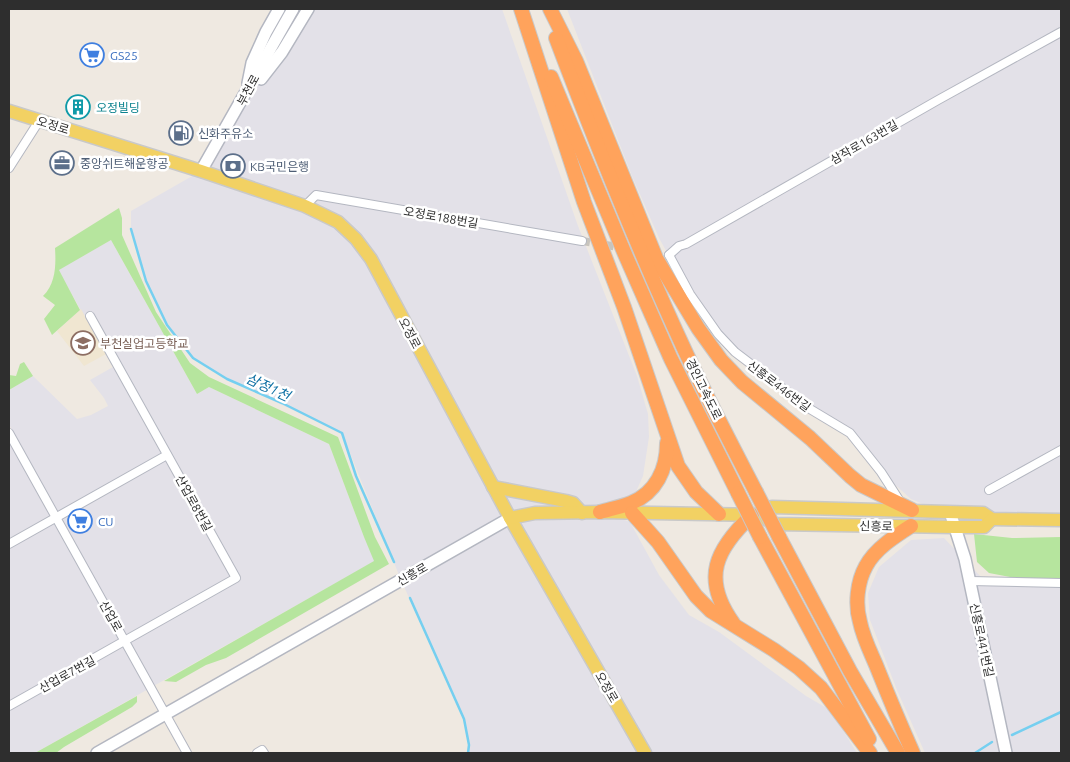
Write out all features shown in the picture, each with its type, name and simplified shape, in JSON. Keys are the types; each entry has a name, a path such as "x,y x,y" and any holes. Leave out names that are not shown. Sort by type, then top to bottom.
{"highway":[{"path":"522,9 578,184 624,307 678,466 704,501 719,514"},
{"name":"경인고속도로","path":"522,9 671,359 760,537 876,753"},
{"name":"경인고속도로","path":"545,9 598,149 686,353 779,537 850,670 898,753"},
{"path":"550,9 576,61 656,258 698,328 721,360 742,382 810,438 850,476 861,485 907,507"},
{"path":"600,512 631,503 649,492 662,475 665,464 666,435"},
{"path":"632,513 658,542 696,596 712,611 774,650 806,675 820,688 870,753"},
{"path":"737,628 725,612 717,593 715,580 716,566 726,542 734,532 756,515"},
{"path":"911,526 885,545 866,566 861,577 857,602 859,622 896,717 913,753"}],"main road":[{"name":"오정로","path":"9,111 201,171 304,206 338,222 356,239 371,259 510,518 645,753"},
{"path":"493,486 573,503 582,512"},
{"name":"신흥로","path":"756,515 772,507 907,507 950,512 984,513 992,519 1061,520"},
{"name":"신흥로","path":"510,518 535,514 582,512 719,514 756,515 775,524 955,527 984,527 992,519"}],"street":[{"path":"246,95 252,63 279,9"},
{"name":"부천로","path":"201,171 246,95 293,9"},
{"path":"246,95 282,52 308,9"},
{"name":"삼작로163번길","path":"667,255 679,246 686,244 930,104 1061,32"},
{"path":"9,168 39,121"},
{"name":"오정로188번길","path":"304,206 316,195 582,241"},
{"name":"신흥로446번길","path":"667,255 690,294 718,334 735,352 810,409 850,433 907,507"},
{"name":"산업로8번길","path":"90,316 236,578 125,641"},
{"name":"산업로","path":"9,433 187,753"},
{"path":"989,490 1061,450"},
{"path":"9,544 167,455"},
{"name":"신흥로441번길","path":"950,512 970,581 1006,753"},
{"name":"신흥로","path":"97,753 510,518"},
{"path":"970,581 1061,583"},
{"name":"산업로7번길","path":"9,706 125,641"},
{"path":"257,753 262,750 264,753"}],"shaded area":[{"path":"308,9 502,9 578,226 637,376 648,414 649,437 643,476 631,503 601,512 630,522 659,575 689,615 719,632 806,696 825,707 837,721 857,753 468,753 469,745 464,719 401,580 342,433 227,379 193,358 167,325 146,281 131,229 131,211 201,171 225,130"},
{"path":"567,9 1061,9 1061,519 957,518 911,499 881,472 850,433 735,352 690,294 659,238 632,176"},
{"path":"111,240 197,394 209,387 329,444 375,561 35,753 9,753 9,440 15,436 9,424 9,390 33,376 77,419 91,415 108,406 90,380 113,367 58,270"},
{"name":"부천실업고등학교","path":"81,309 106,354 84,366 57,331"},
{"path":"944,538 982,578 1061,582 1061,753 925,753 897,690 870,620 868,593 879,567 911,540"}],"green space":[{"path":"119,208 122,218 122,235 156,312 190,363 209,377 338,437 375,537 389,564 226,658 206,665 176,682 164,681 374,561 329,444 209,387 197,394 111,240 59,270 80,310 52,335 44,319 55,305 43,296 53,280 55,248"},
{"path":"24,362 33,376 9,390 9,375 16,376 20,364"},
{"path":"974,534 1012,538 1061,537 1061,578 1037,582 989,573 977,562"},
{"path":"137,696 137,702 132,707 56,753 35,753"}],"waterway":[{"name":"삼정1천","path":"131,229 146,281 167,325 193,358 227,379 282,403 342,433 356,476 394,562"},
{"name":"삼정1천","path":"410,598 464,719 469,745 468,753"},
{"path":"1012,735 1061,712"},
{"path":"975,753 992,742"}],"tunnel":[{"path":"582,241 642,251"}],"place":[{"name":"GS25","path":"92,55"},
{"name":"오정빌딩","path":"78,107"},
{"name":"신화주유소","path":"181,133"},
{"name":"중앙쉬트해운항공","path":"62,163"},
{"name":"KB국민은행","path":"233,166"},
{"name":"부천실업고등학교","path":"83,343"},
{"name":"CU","path":"80,521"}]}
